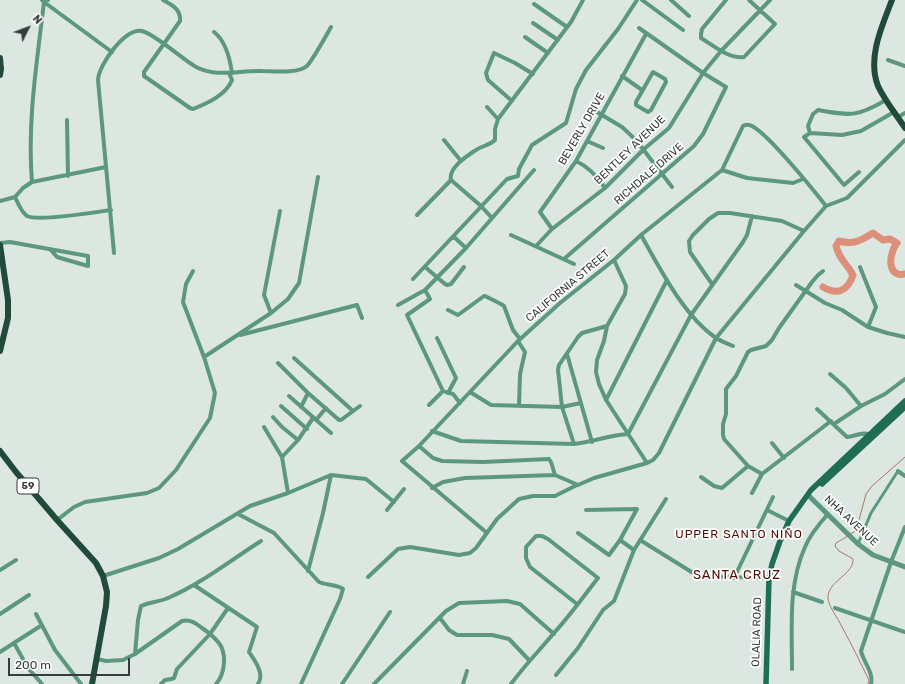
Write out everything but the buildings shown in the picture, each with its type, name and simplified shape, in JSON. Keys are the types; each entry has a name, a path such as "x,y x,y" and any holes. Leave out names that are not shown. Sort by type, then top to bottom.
{"main road":[{"path":"892,0 878,40 875,54 875,76 878,86 886,100 905,128"},
{"path":"0,58 0,75"},
{"path":"0,244 8,300 8,318 0,351"},
{"name":"OLALIA ROAD","path":"766,684 769,578 776,553 789,521 794,512 808,495 818,488 905,401"},
{"name":"OLALIA ROAD","path":"872,435 905,407"},
{"name":"59","path":"0,451 57,520 96,563 103,576 107,592 92,684"}],"street":[{"path":"163,0 177,9 180,18 178,24 144,72 144,76 191,109 202,105 221,94 229,88 232,80 230,64 225,47 220,36 214,32"},
{"path":"417,215 451,180 451,174 461,161 477,149 495,140 496,123 498,119 571,22 583,0"},
{"path":"413,279 507,179 518,176 518,169 532,145 566,123 576,88 586,70 618,29 637,0"},
{"path":"642,0 683,30"},
{"path":"671,0 689,16"},
{"path":"726,0 702,29 701,34 702,38 721,51 737,58 744,57 775,24 750,0"},
{"name":"BENTLEY AVENUE","path":"536,246 552,229 605,188 644,149 669,128 703,73 721,51 770,0"},
{"path":"45,1 112,52"},
{"path":"32,182 30,159 31,128 45,1"},
{"path":"534,4 567,27"},
{"path":"533,23 558,40"},
{"path":"114,253 98,80 101,67 127,35 135,31 145,32 197,67 208,71 230,73 261,71 280,72 293,71 306,66 331,27"},
{"path":"639,28 703,73"},
{"name":"BEVERLY DRIVE","path":"552,229 540,212 576,161 600,114 646,34"},
{"path":"525,37 548,53"},
{"path":"512,101 488,80 486,73 494,53 533,74"},
{"path":"888,60 905,66"},
{"path":"653,72 666,80 660,95 650,112 636,105 636,100 642,90 653,72"},
{"name":"RICHDALE DRIVE","path":"564,259 694,146 703,134 726,87 703,73"},
{"path":"622,76 642,90"},
{"path":"810,133 808,126 813,114 818,110 846,115 861,113 886,100"},
{"path":"486,107 498,119"},
{"path":"592,109 622,127 644,149 672,187"},
{"path":"859,172 844,185 804,137 810,133 842,135 861,131 896,114 905,113"},
{"path":"67,120 68,176"},
{"name":"CALIFORNIA STREET","path":"432,488 402,461 419,446 519,340 560,303 614,260 641,235 722,170 743,126 747,124 750,125 764,135 803,179"},
{"path":"444,140 461,161"},
{"path":"368,577 398,549 410,547 459,554 470,553 476,548 497,518 519,499 533,496 555,496 594,478 653,460 660,453 716,338 826,206 847,198 905,140"},
{"path":"587,141 603,148"},
{"path":"576,161 593,172 605,188"},
{"path":"0,201 15,197 23,188 32,182 68,176 106,167"},
{"path":"398,306 425,290 437,278 466,248 534,170"},
{"path":"722,170 747,178 793,183 803,179 826,206"},
{"path":"204,357 271,313 288,299 299,283 318,177"},
{"path":"451,180 481,206 492,218"},
{"path":"15,197 20,208 27,216 39,218 111,210"},
{"path":"271,313 264,295 280,211"},
{"path":"712,284 690,252 689,241 709,219 718,213 730,213 782,221 804,231"},
{"path":"628,434 691,315 747,235 752,216"},
{"path":"511,235 574,264"},
{"path":"641,235 667,280 691,315 716,338 733,346"},
{"path":"454,237 466,248"},
{"path":"0,244 10,242 50,249 88,256 88,266 57,257 50,249"},
{"path":"614,260 626,286 624,294 607,326 604,341 597,360 596,372 599,384 606,400 646,463"},
{"path":"425,267 446,285 449,285 464,267"},
{"path":"860,267 876,307 868,327"},
{"path":"57,520 74,506 85,502 147,493 159,488 176,470 210,418 215,393 204,357 183,302 186,284 193,271"},
{"path":"762,474 748,466 724,439 723,424 726,414 726,389 736,376 748,352 766,346 772,340 806,291 818,275 823,271"},
{"path":"606,400 667,280"},
{"path":"796,285 842,310 868,327 905,337"},
{"path":"425,290 430,299 407,315 446,392 453,394 460,403"},
{"path":"448,310 458,315 484,296 504,306 513,330 525,352 520,374 519,406"},
{"path":"236,336 357,305 362,318"},
{"path":"574,444 562,407 558,370 559,366 582,333 607,326"},
{"path":"429,405 446,392 456,378 437,338"},
{"path":"568,354 592,442"},
{"path":"294,358 353,411"},
{"path":"278,363 308,393 339,420 360,406"},
{"path":"830,374 846,388 861,406"},
{"path":"752,493 762,474 832,422 885,394 905,379"},
{"path":"470,392 491,404 562,407 581,403"},
{"path":"301,407 308,393"},
{"path":"289,396 331,433"},
{"path":"281,406 307,429"},
{"path":"282,457 326,408"},
{"path":"817,409 847,437 864,433 872,435"},
{"path":"273,418 298,440"},
{"path":"264,427 282,457 288,492"},
{"path":"432,432 461,441 574,444 592,442 615,435 628,434"},
{"path":"772,443 784,458"},
{"path":"419,446 433,458 442,461 483,462 548,459 551,462 555,475"},
{"path":"701,477 714,486 722,488 748,466"},
{"path":"858,544 871,513 898,471 905,476"},
{"path":"308,571 331,475"},
{"path":"103,576 159,558 178,549 250,506 331,475 366,479 394,502"},
{"path":"487,533 432,488 443,482 465,478 555,475 578,485"},
{"path":"387,510 404,489"},
{"name":"NHA AVENUE","path":"808,495 858,544 873,556 905,567"},
{"path":"734,578 773,497"},
{"path":"556,675 578,648 603,610 614,601 634,550 666,499"},
{"path":"578,532 609,555 620,540 637,510 586,510"},
{"path":"767,510 789,521"},
{"path":"238,514 274,533 319,582 326,585 340,586 343,590 301,684"},
{"path":"792,669 793,592 797,568 805,546 815,530 828,514"},
{"path":"871,684 872,681 870,674 861,651 891,562 905,527"},
{"path":"511,684 529,660 554,634 598,578 548,539 542,536 536,536 526,547 526,558 530,567 577,604"},
{"path":"620,540 634,550"},
{"path":"640,540 698,576 769,578"},
{"path":"135,654 138,620 141,606 158,602 194,585 261,541"},
{"path":"0,570 16,560"},
{"path":"194,585 257,627 249,652 259,669 260,681 258,684"},
{"path":"793,592 822,602"},
{"path":"0,614 29,595"},
{"path":"374,684 446,611 459,603 507,601 520,604 554,634"},
{"path":"161,684 165,680 173,679 177,669 210,634 228,608"},
{"path":"834,608 905,632"},
{"path":"342,684 390,612"},
{"path":"36,614 54,650 81,684"},
{"path":"440,618 448,630 454,634 462,636 492,635 509,639 529,660"},
{"path":"97,659 106,661 123,660 135,654 185,620 192,621 210,634 219,643 224,665 222,674 216,684"},
{"path":"0,652 42,625"},
{"path":"14,643 28,668 42,684"},
{"path":"463,684 467,671"}],"waterway":[{"path":"823,287 833,291 842,290 851,280 853,275 838,251 836,246 839,241 849,243 857,242 873,233 883,240 890,239 897,243 894,247 891,258 892,269 899,274 905,274"},
{"path":"850,534 856,531 866,494 872,486 905,457"},
{"path":"848,536 836,543 835,546 839,551 853,559 853,564 851,568 832,586 828,599 832,610 869,680 868,684"}],"district":[{"name":"UPPER SANTO NIÑO","path":"739,535"},
{"name":"SANTA CRUZ","path":"737,575"}]}
